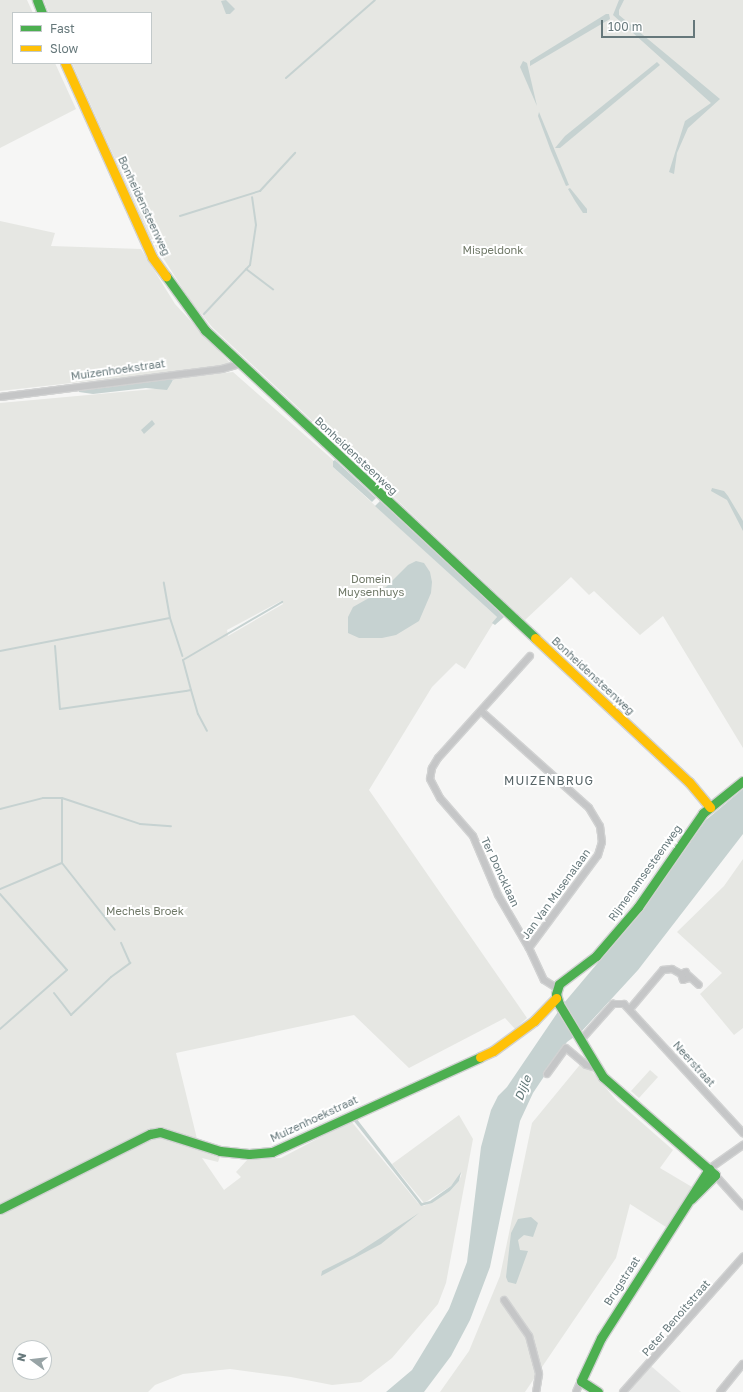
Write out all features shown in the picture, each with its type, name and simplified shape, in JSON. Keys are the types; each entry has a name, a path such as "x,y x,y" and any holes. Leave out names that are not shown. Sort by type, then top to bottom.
{"street":[{"path":"37,0 42,12"},
{"name":"Bonheidensteenweg","path":"65,64 152,257 205,330 239,364 689,782 710,807"},
{"name":"Muizenhoekstraat","path":"0,397 222,370 239,364"},
{"name":"Ter Doncklaan","path":"530,656 438,758 432,768 430,779 440,798 473,836 498,895 529,948 544,980 557,988"},
{"name":"Jan Van Musenalaan","path":"481,711 589,808 600,826 602,842 598,855 529,948"},
{"name":"Rijmenamsesteenweg","path":"557,988 596,956 638,907 710,807 743,781"},
{"path":"579,1040 613,1004 620,1003 630,1009 663,970 672,969 681,974 683,980 689,976 700,985"},
{"path":"557,988 558,1001 579,1040 596,1068 611,1086 712,1172 743,1206"},
{"name":"Muizenhoekstraat","path":"0,1209 150,1134 160,1132 220,1150 250,1154 272,1152 493,1051 534,1021 558,1001"},
{"name":"Neerstraat","path":"630,1009 743,1133"},
{"path":"548,1074 564,1051 568,1049 586,1065 596,1068"},
{"path":"712,1172 743,1144"},
{"name":"Brugstraat","path":"581,1381 610,1322 691,1199 712,1172"},
{"name":"Peter Benoitstraat","path":"623,1392 743,1257"},
{"path":"504,1300 529,1336 539,1374 536,1392"},
{"path":"720,1392 743,1364"},
{"path":"576,1392 581,1381 598,1392"}],"shaded area":[{"path":"651,1366 681,1392 629,1392"}],"green space":[{"path":"0,0 27,0 33,12 12,12 12,64 55,64 76,109 0,148"},
{"name":"Mispeldonk","path":"44,0 743,0 743,748 663,616 640,635 594,591 589,595 571,577 525,620 212,327 190,300 151,239 72,64 152,64 152,12 49,12"},
{"path":"0,221 55,233 51,246 141,249 175,304 230,363 225,366 0,391"},
{"name":"Mechels Broek","path":"233,372 333,460 333,467 497,617 465,669 456,663 432,687 369,790 527,1018 515,1029 505,1018 409,1068 354,1015 176,1053 199,1147 221,1154 218,1162 202,1158 224,1190 241,1177 236,1172 248,1159 281,1158 351,1121 418,1203 424,1206 450,1191 459,1181 462,1173 451,1186 424,1203 392,1164 459,1115 473,1139 446,1283 438,1304 392,1358 361,1382 332,1385 291,1377 230,1369 183,1374 155,1385 148,1392 0,1392 0,403 154,389 173,381 173,379","holes":["281,601 283,604 228,636 227,630"]},
{"path":"743,859 743,1028 734,1035 700,994 722,973 677,932 724,886"},
{"path":"583,1061 616,1100 673,1150 660,1168 692,1187 666,1227 630,1204 616,1258 525,1392 440,1392 469,1351 500,1276 532,1123"},
{"path":"650,1070 658,1077 639,1098 631,1091"}],"water":[{"path":"226,0 235,9 230,14 226,14 221,1"},
{"path":"619,0 624,0 619,10 619,15 720,99 688,128 677,153 674,174 669,172 685,121 711,103 613,15"},
{"path":"606,14 609,14 610,19 530,66 530,61"},
{"path":"523,61 527,63 537,106 520,67"},
{"path":"657,62 660,65 560,148 555,148 565,136"},
{"path":"539,112 569,185 566,186 551,151 538,116"},
{"path":"570,188 587,209 587,213 583,213 568,189"},
{"path":"153,380 173,380 167,390 146,388 93,394 79,392 79,390"},
{"path":"152,420 155,424 144,434 141,430"},
{"path":"335,460 376,498 372,502 333,467 333,461"},
{"path":"712,488 724,491 728,496 743,521 743,531 727,500 711,491"},
{"path":"380,501 504,617 495,625 492,623 497,617 375,506"},
{"path":"416,561 424,563 430,572 432,582 431,593 419,621 396,635 382,638 359,638 348,633 348,617 353,607 383,590 408,565"},
{"name":"Dijle","path":"743,789 743,834 638,970 581,1032 567,1042 533,1093 520,1121 490,1267 470,1320 451,1356 424,1392 386,1392 412,1370 449,1309 467,1262 481,1147 491,1110 498,1096 507,1087 564,1003 644,908 706,820"},
{"path":"356,1118 422,1203 430,1201 451,1186 461,1172 459,1181 450,1191 432,1203 421,1206 353,1120"},
{"path":"419,1213 381,1244 321,1276 322,1271 354,1255"},
{"path":"531,1217 538,1223 533,1237 524,1235 518,1240 520,1250 528,1251 516,1284 508,1282 506,1277 511,1233 518,1219"}],"waterway":[{"path":"286,78 375,0"},
{"path":"180,216 260,191 295,153"},
{"path":"204,314 250,265 256,225 252,197"},
{"path":"246,269 273,289"},
{"path":"0,651 170,618 164,583"},
{"path":"55,646 60,709 186,691 191,690 183,660 282,602"},
{"path":"170,618 182,656"},
{"path":"191,690 198,714 207,731"},
{"path":"0,809 43,798 62,798 140,824 171,826"},
{"path":"0,889 62,863 62,798"},
{"path":"62,863 115,930"},
{"path":"0,894 67,970 0,1029"},
{"path":"54,993 71,1015 111,977 130,963 121,943"}],"traffic: fast":[{"path":"37,0 42,12"},
{"path":"166,276 205,330 535,638"},
{"path":"691,1199 715,1175 603,1077 559,1004 556,994 559,984 596,956 638,907 703,813 743,781"},
{"path":"0,1209 150,1134 160,1132 220,1151 249,1154 272,1152 480,1057"},
{"path":"598,1392 581,1381 601,1338 709,1169"}],"traffic: slow":[{"path":"65,64 152,257 166,276"},
{"path":"535,638 689,782 710,807"},
{"path":"480,1057 493,1051 534,1021 556,998"}],"district":[{"name":"MUIZENBRUG","path":"549,781"}],"park label":[{"name":"Domein Muysenhuys","path":"371,586"}]}
